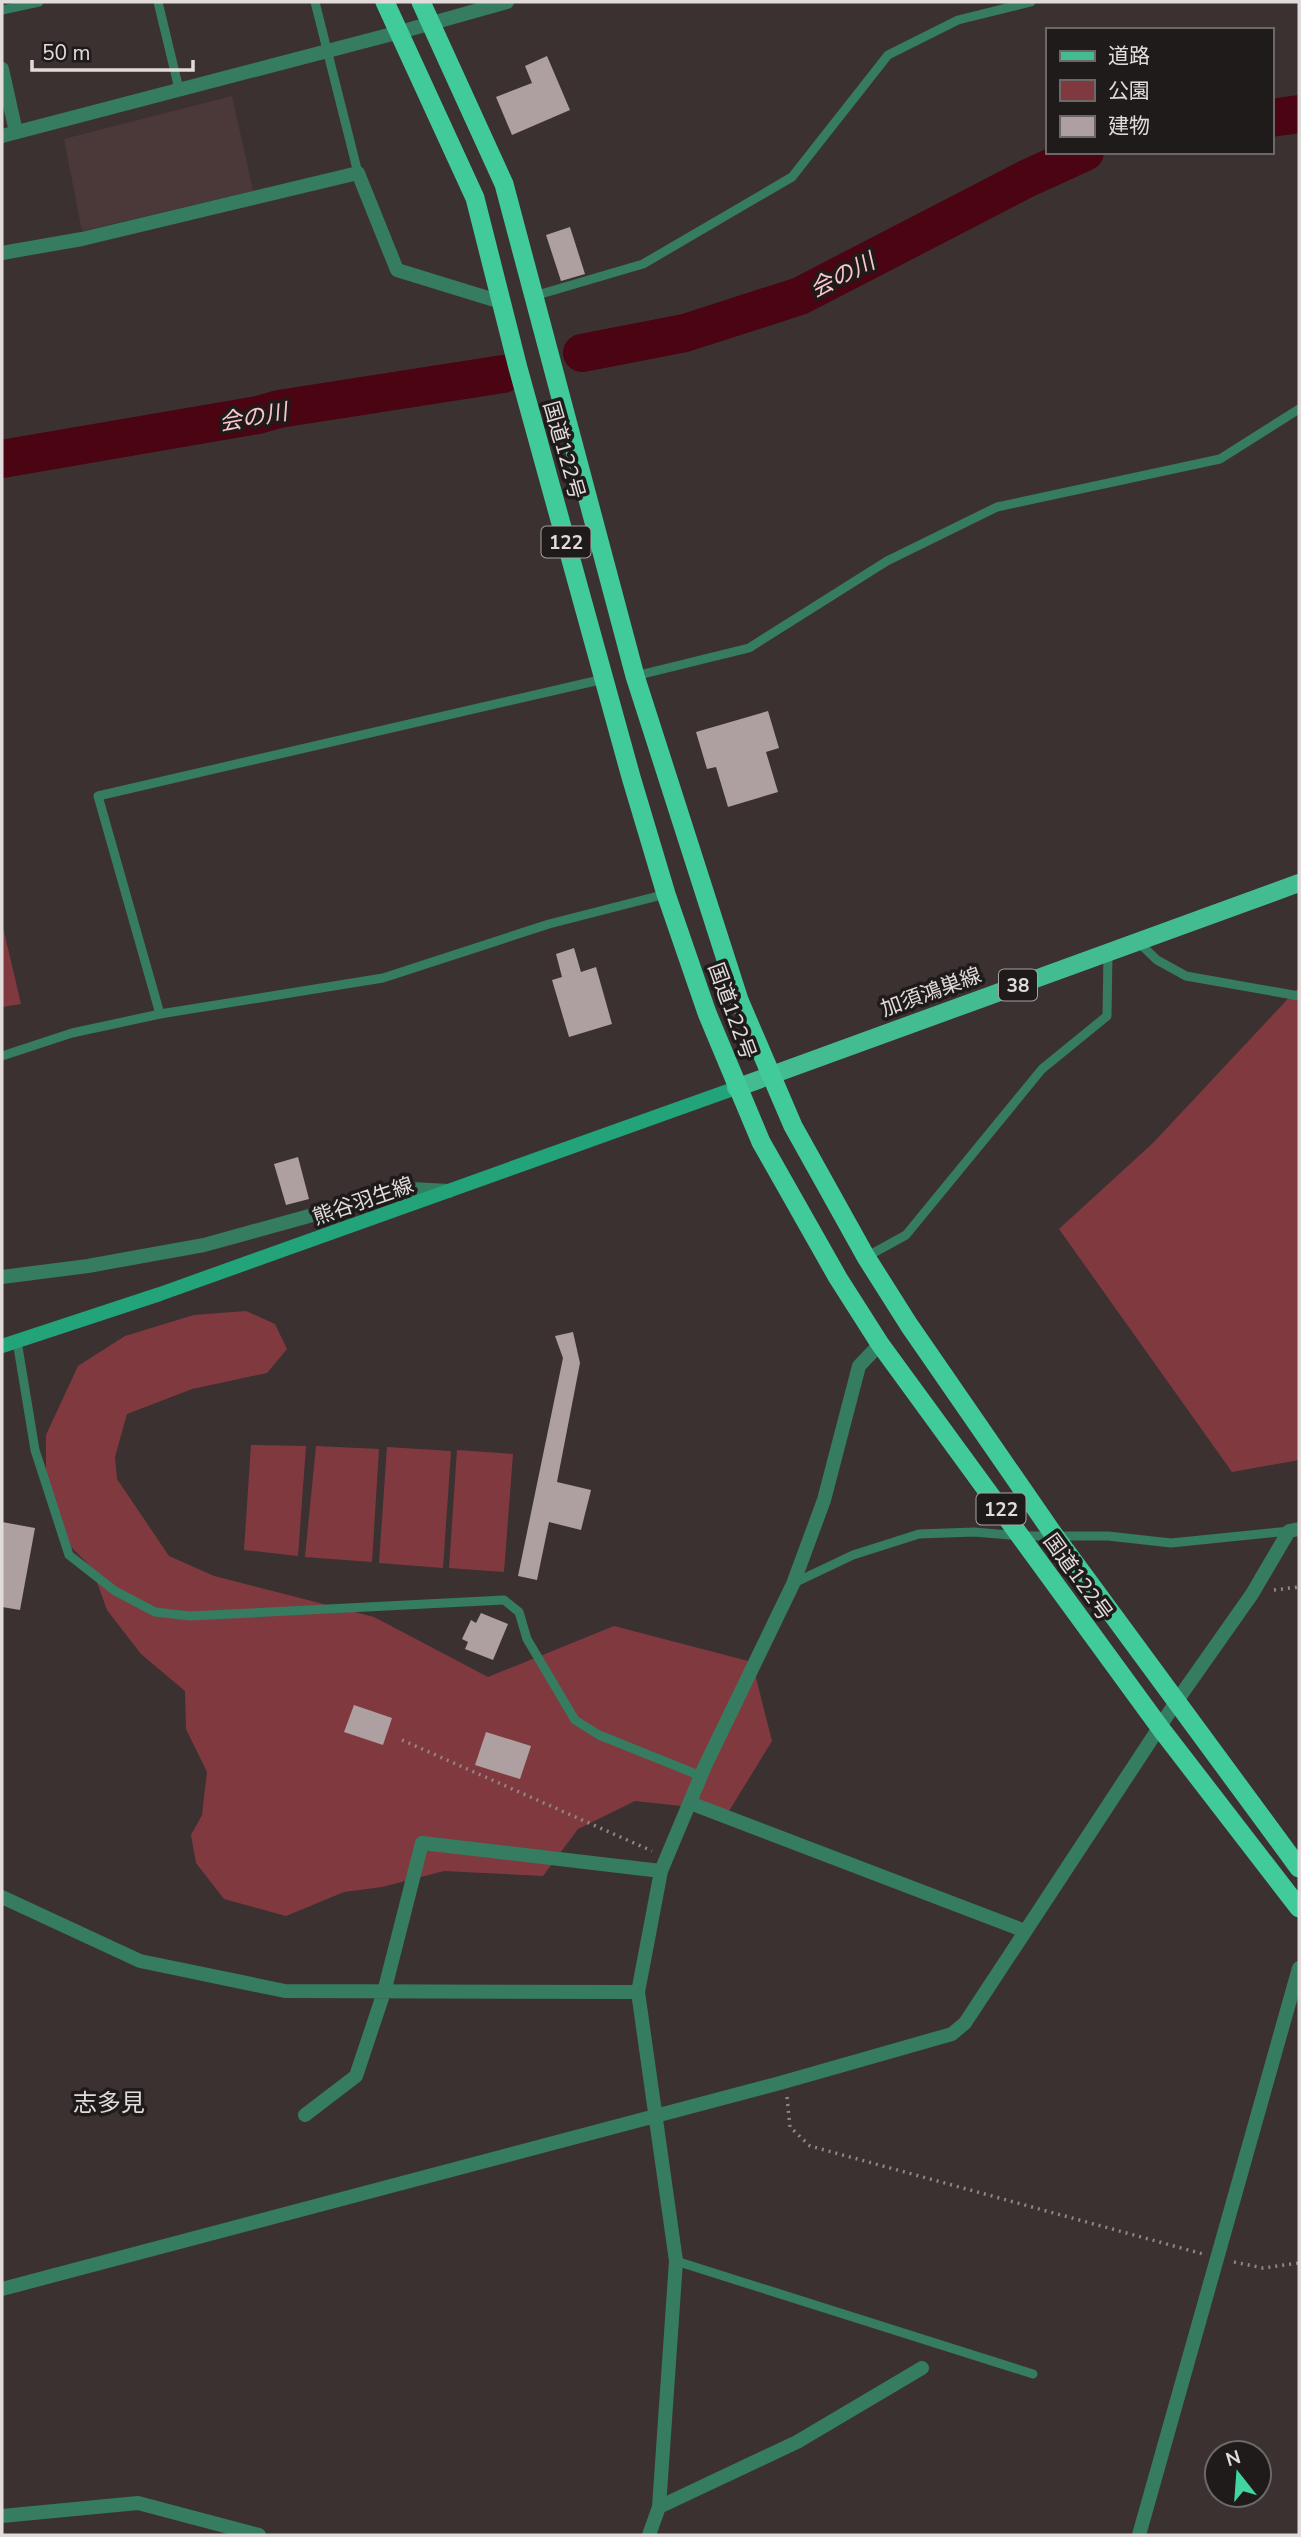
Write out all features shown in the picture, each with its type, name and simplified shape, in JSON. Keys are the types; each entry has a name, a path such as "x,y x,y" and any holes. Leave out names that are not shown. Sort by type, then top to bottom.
{"highway":[{"name":"国道122号","path":"385,2 475,198 604,679 666,894 736,1088 796,1207 880,1344 1161,1729 1299,1909"},
{"name":"国道122号","path":"421,2 504,184 635,676 739,1000 793,1126 866,1256 909,1325 1054,1535 1299,1868"}],"main road":[{"name":"加須鴻巣線","path":"736,1088 1299,883"},
{"name":"熊谷羽生線","path":"2,1346 454,1191 736,1088"}],"street":[{"path":"2,69 9,134 433,25 507,2"},
{"path":"2,253 82,239 358,173 397,270 501,302"},
{"path":"2,1277 88,1266 204,1244 411,1189 454,1191"},
{"path":"649,2535 659,2507 676,2261 638,1992 664,1865 701,1776 793,1584 824,1500 859,1366 880,1344"},
{"path":"2,2289 952,2034 965,2023 1161,1729 1176,1702 1294,1530"},
{"path":"690,1803 1025,1931"},
{"path":"305,2115 356,2076 384,1992 422,1843 664,1865"},
{"path":"2,1897 140,1961 285,1991 638,1992"},
{"path":"1139,2535 1299,1968"},
{"path":"659,2507 797,2442 922,2368"},
{"path":"2,2516 138,2503 259,2535"}],"lane":[{"path":"2,10 39,2"},
{"path":"158,2 179,89"},
{"path":"315,2 358,173"},
{"path":"533,297 643,264 792,177 888,55 958,20 1031,2"},
{"path":"635,676 749,648 887,561 997,507 1220,459 1299,409"},
{"path":"160,1014 98,796 604,679"},
{"path":"2,1056 72,1033 160,1014 383,978 549,924 666,894"},
{"path":"1138,942 1157,960 1186,976 1299,996"},
{"path":"866,1256 906,1235 1042,1069 1107,1016 1108,953"},
{"path":"17,1341 34,1450 69,1555 115,1591 155,1612 190,1616 504,1600 519,1612 527,1639 575,1720 599,1735 701,1776"},
{"path":"793,1584 853,1555 919,1534 974,1532 1020,1536 1108,1536 1171,1543 1294,1530"},
{"path":"676,2261 1033,2374"}],"path":[{"path":"402,1740 664,1865"},
{"path":"785,2081 790,2127 810,2146 1217,2258 1263,2268 1299,2263"}],"shaded area":[{"path":"232,96 253,191 82,231 64,139"}],"green space":[{"path":"2,923 21,1004 2,1007"},
{"path":"1299,987 1299,1460 1232,1472 1059,1229 1153,1143"},
{"path":"246,1311 275,1324 287,1349 267,1373 192,1389 127,1414 115,1457 117,1479 169,1556 214,1576 374,1617 488,1677 614,1626 752,1662 772,1741 729,1811 635,1801 578,1829 543,1876 444,1871 382,1887 344,1892 286,1916 224,1899 196,1863 191,1835 202,1815 207,1772 186,1729 185,1691 141,1654 107,1610 92,1568 63,1539 46,1483 46,1435 78,1366 125,1336 194,1315"},
{"path":"251,1445 306,1446 298,1556 244,1550"},
{"path":"316,1446 379,1449 372,1562 305,1557"},
{"path":"387,1447 451,1451 443,1568 379,1563"},
{"path":"457,1450 513,1454 504,1572 449,1568"}],"building":[{"path":"547,56 570,110 512,135 496,97 532,83 525,66"},
{"path":"570,227 585,274 561,281 546,235"},
{"path":"768,711 779,748 766,752 778,792 728,807 716,767 707,769 696,732"},
{"path":"574,948 581,972 596,967 612,1024 569,1037 552,980 562,977 556,954"},
{"path":"298,1157 309,1199 286,1205 274,1164"},
{"path":"573,1332 580,1363 557,1482 591,1490 581,1530 549,1522 537,1580 518,1576 563,1358 555,1336"},
{"path":"2,1522 35,1528 20,1610 2,1607"},
{"path":"481,1613 508,1624 493,1660 465,1649 468,1642 462,1639 471,1620 476,1623"},
{"path":"354,1705 392,1718 383,1745 344,1732"},
{"path":"486,1732 531,1746 520,1779 475,1765"}],"waterway":[{"name":"会の川","path":"1273,118 1299,114"},
{"name":"会の川","path":"582,353 685,333 800,296 1026,179 1081,154"},
{"name":"会の川","path":"2,459 258,415 279,409 503,374"}],"district":[{"name":"志多見","path":"109,2103"}]}
